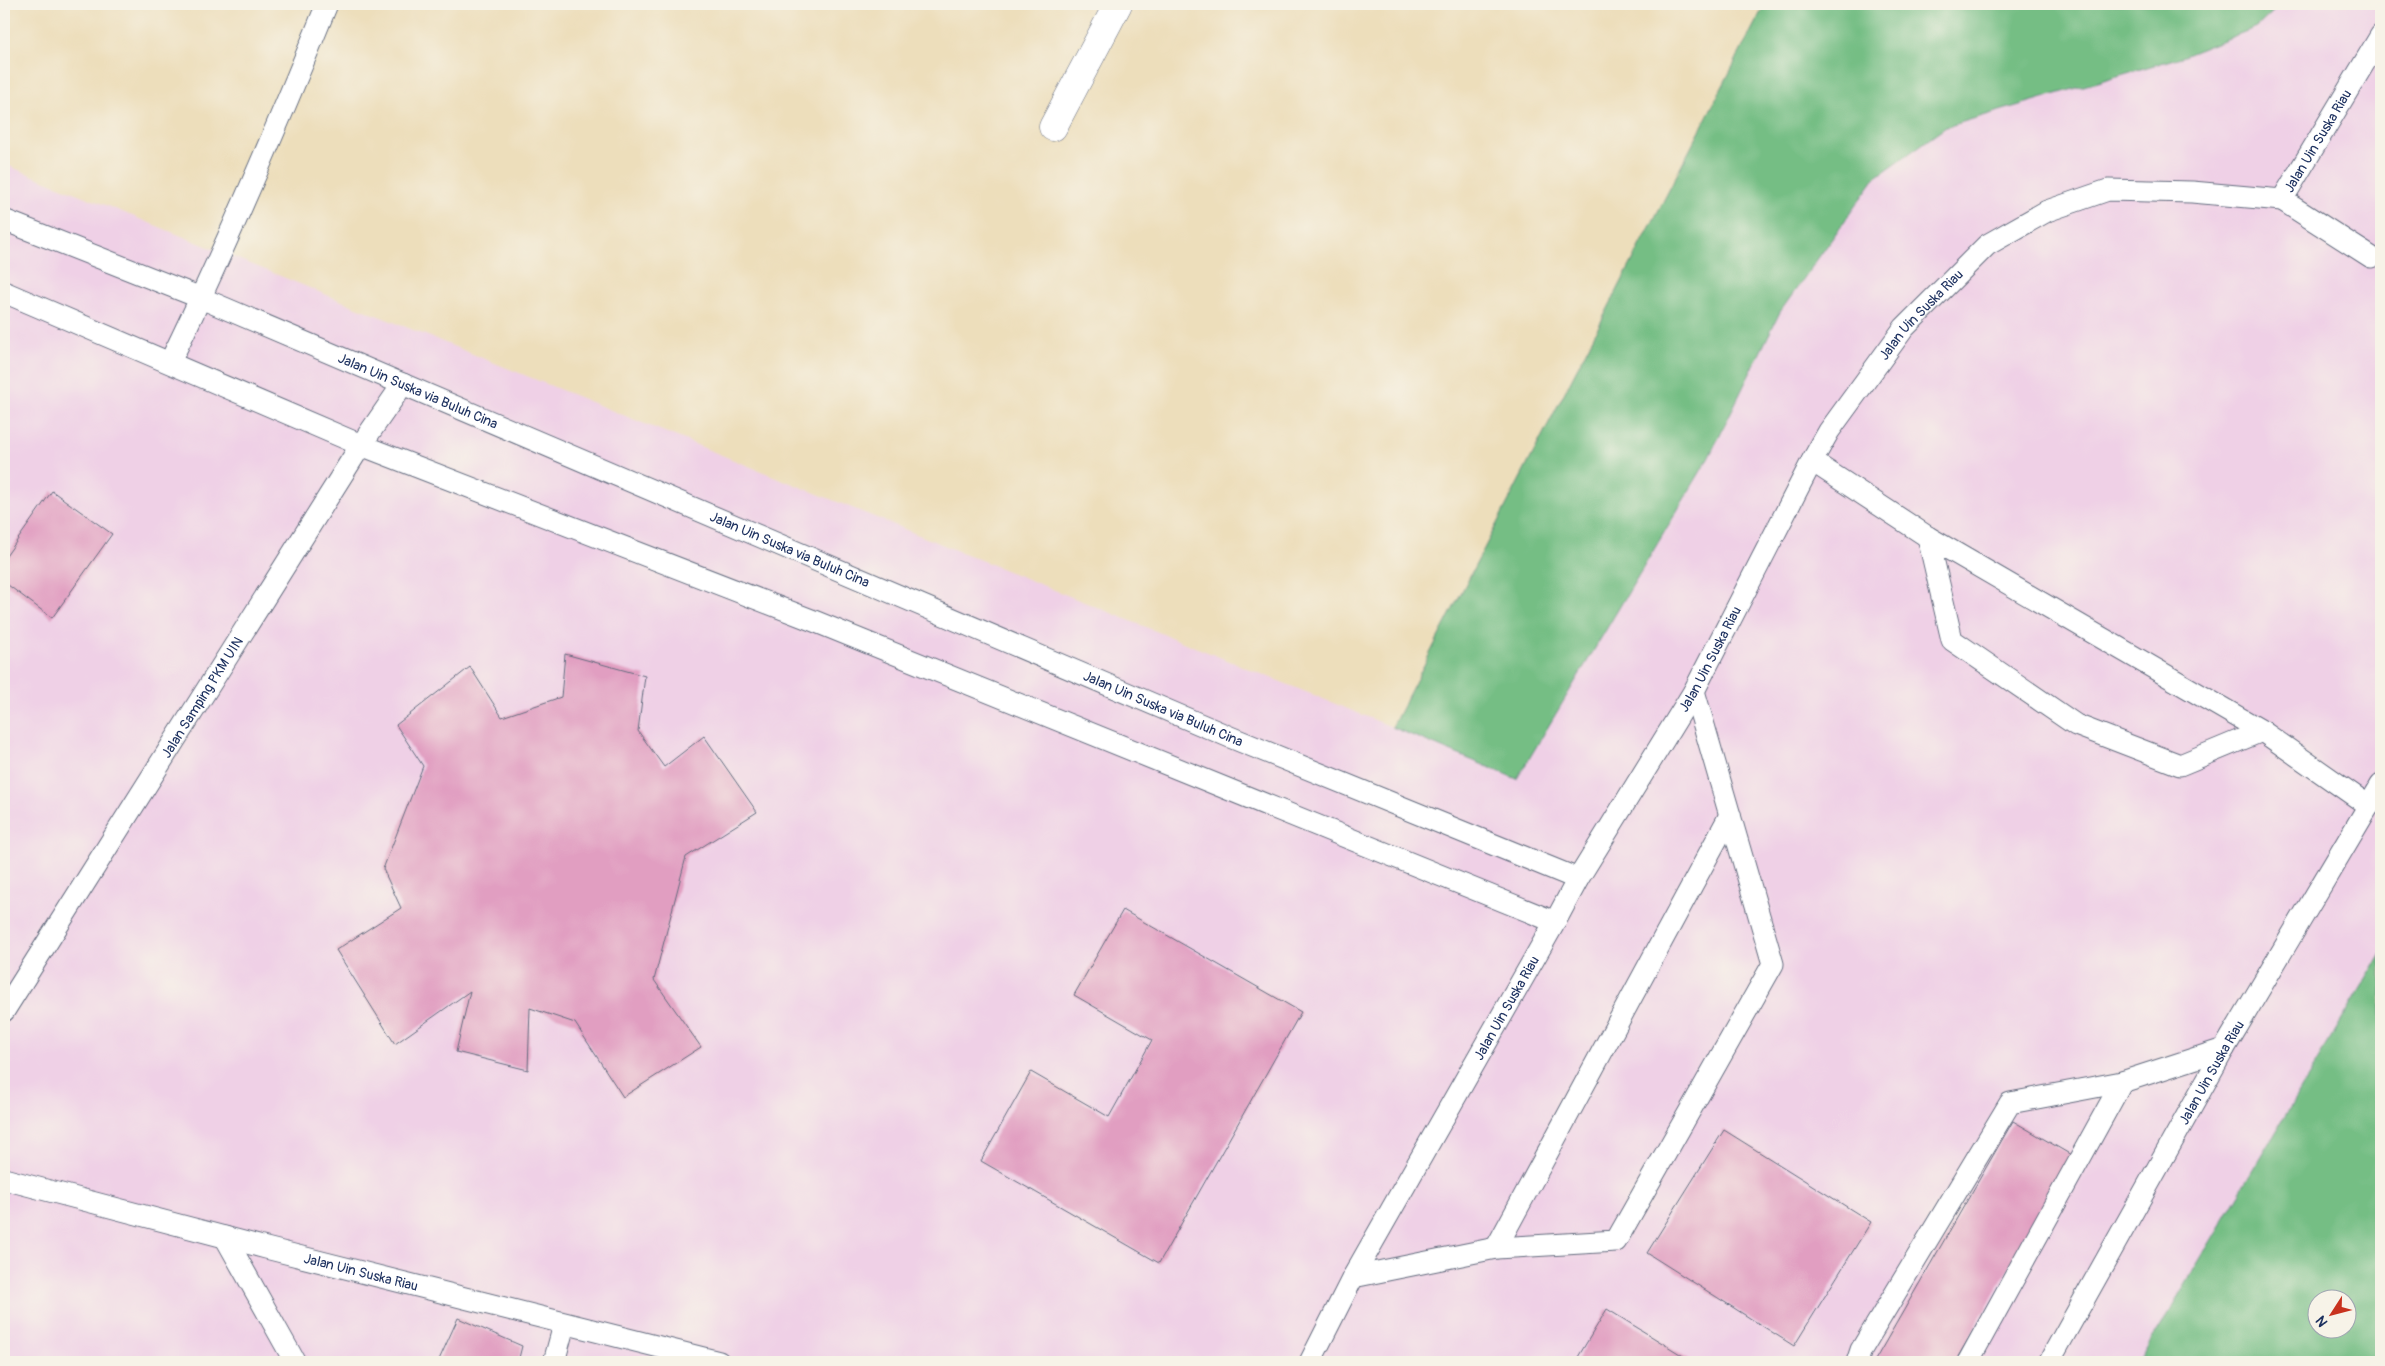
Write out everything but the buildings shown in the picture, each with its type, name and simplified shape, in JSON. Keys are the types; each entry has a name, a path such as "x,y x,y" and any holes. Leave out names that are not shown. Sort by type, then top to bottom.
{"street":[{"path":"1053,127 1118,4"}],"lane":[{"path":"170,362 201,298 272,139 327,4"},
{"name":"Jalan Uin Suska Riau","path":"2282,200 2381,35"},
{"name":"Jalan Uin Suska Riau","path":"1310,1362 1353,1277 1556,922 1578,879 1694,691 1812,461 1830,431 1904,328 1987,245 2047,211 2108,190 2192,192 2282,200 2378,256"},
{"name":"Jalan Uin Suska via Buluh Cina","path":"4,220 201,298 1230,737 1578,879"},
{"path":"4,292 361,445 823,625 1556,922"},
{"name":"Jalan Samping PKM UIN","path":"4,1011 361,445 403,384"},
{"path":"1812,461 1928,537 2262,731 2369,806"},
{"path":"1928,537 1952,640 2076,725 2180,766 2262,731"},
{"path":"1353,1277 1496,1248 1616,1241 1773,964 1694,691"},
{"name":"Jalan Uin Suska Riau","path":"2049,1362 2224,1049 2381,785"},
{"path":"1496,1248 1730,815"},
{"path":"1857,1362 1861,1350 2010,1103 2122,1082 2224,1049"},
{"path":"1968,1362 2122,1082"},
{"name":"Jalan Uin Suska Riau","path":"4,1179 564,1325 719,1362"},
{"path":"224,1237 295,1362"},
{"path":"554,1362 564,1325"}],"shaded area":[{"path":"1765,4 2381,4 2381,1362 4,1362 4,164 1392,727"}],"green space":[{"path":"1765,4 2281,4 2257,27 2181,57 1946,127 1875,178 1780,312 1708,459 1517,779 1392,727"},
{"path":"2381,954 2381,1362 2139,1362"}]}
